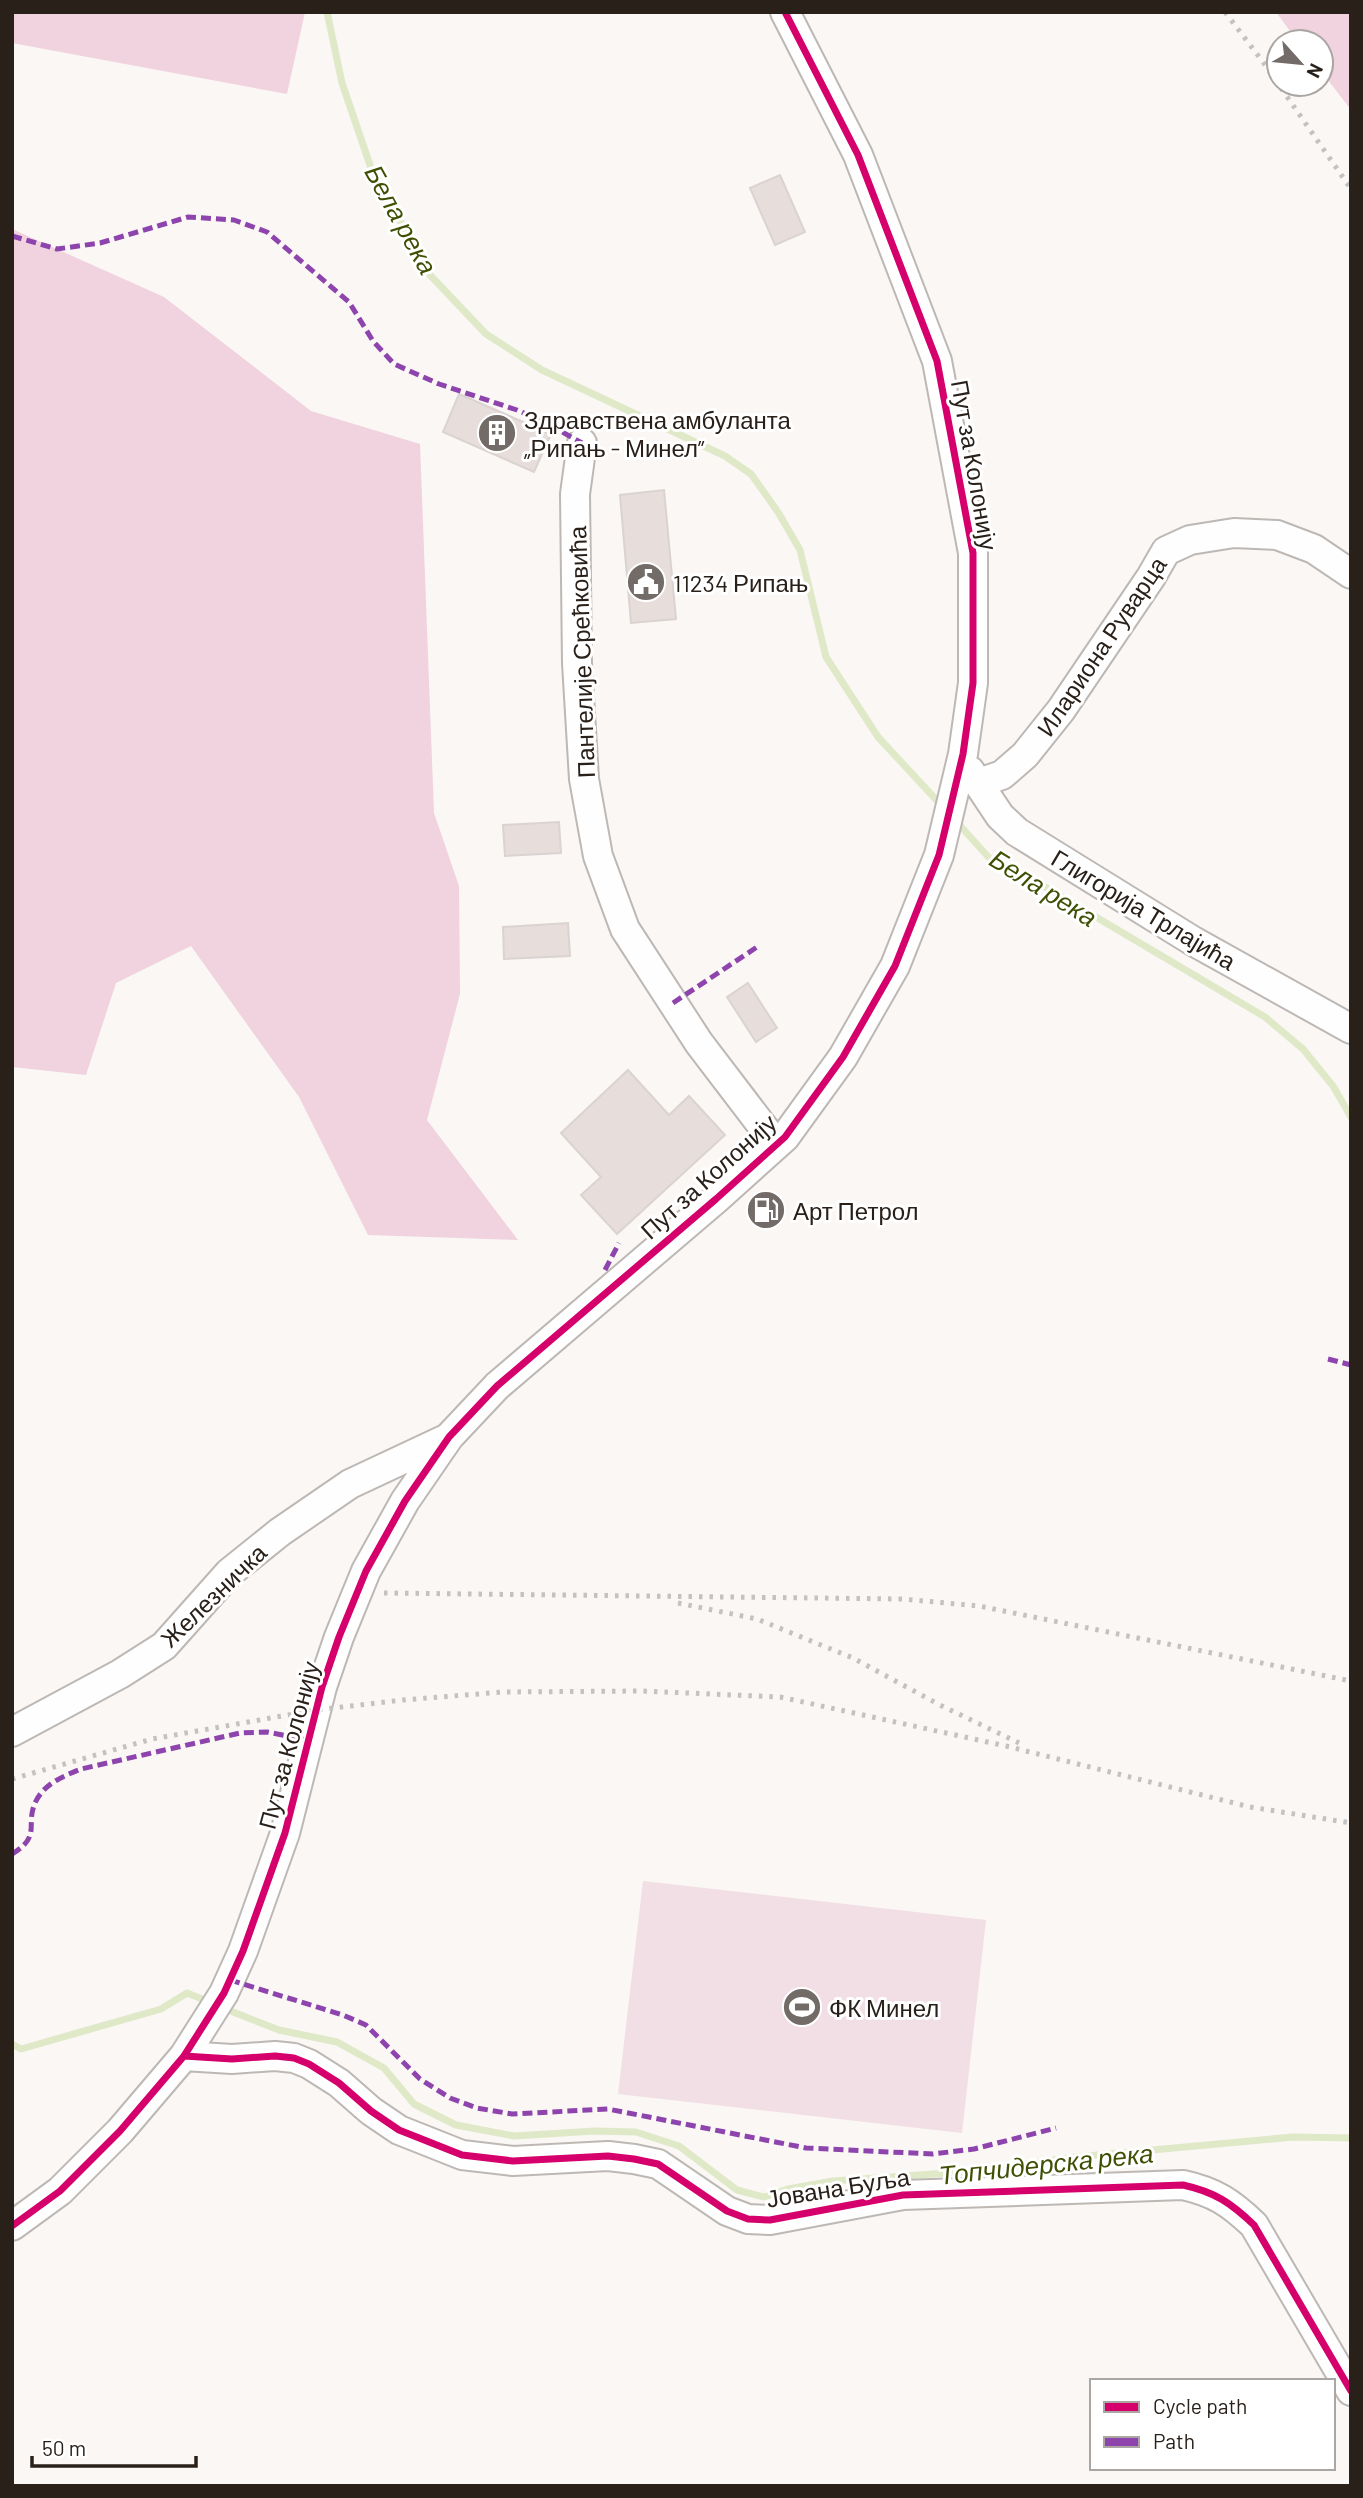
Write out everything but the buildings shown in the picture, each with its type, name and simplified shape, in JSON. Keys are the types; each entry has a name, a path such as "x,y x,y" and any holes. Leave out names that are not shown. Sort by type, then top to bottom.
{"street":[{"name":"Пут за Колонију","path":"785,12 858,155 937,361 973,553 973,683 962,760"},
{"name":"Пантелије Срећковића","path":"582,443 575,494 576,663 584,779 598,856 625,929 699,1043 776,1144"},
{"name":"Илариона Руварца","path":"967,788 1002,775 1025,755 1061,709 1152,577 1166,551 1190,540 1234,533 1277,535 1314,549 1351,575"},
{"name":"Глигорија Трлајића","path":"962,760 967,788 1017,832 1193,941 1351,1029"},
{"name":"Пут за Колонију","path":"12,2226 60,2191 112,2140 184,2056 224,1993 243,1951 285,1833 322,1687 366,1571 405,1501 449,1437 497,1386 785,1137 843,1058 895,966 967,788"},
{"name":"Железничка","path":"12,1732 120,1674 164,1646 229,1573 300,1518 350,1484 449,1437"},
{"name":"Јована Буља","path":"184,2056 232,2059 294,2057 339,2083 371,2111 399,2130 462,2155 513,2161 608,2156 658,2164 727,2211 748,2218 770,2220 903,2195 1183,2185 1207,2190 1234,2205 1254,2225 1351,2391"}],"shaded area":[{"path":"12,12 305,12 287,94 12,43"},
{"path":"1276,12 1351,12 1351,110 1335,89 1335,28 1288,28"},
{"path":"12,229 164,297 311,411 420,444 434,813 459,886 460,994 427,1120 518,1240 368,1235 299,1097 191,946 116,983 86,1075 12,1067"},
{"name":"ФК Минел","path":"643,1881 986,1920 962,2133 618,2094"}],"waterway":[{"name":"Бела река","path":"327,12 342,83 371,168 430,275 486,334 542,370 725,456 751,474 778,512 800,550 826,657 878,737 942,806"},
{"name":"Бела река","path":"955,820 991,860 1047,888 1265,1017 1303,1049 1333,1086 1351,1117"},
{"name":"Топчидерска река","path":"12,2044 21,2049 161,2009 187,1993 212,2003"},
{"name":"Топчидерска река","path":"223,2008 279,2030 337,2042 384,2068 414,2104 456,2125 514,2136 595,2131 636,2132 679,2146 737,2190 764,2197 788,2189 833,2181 976,2171 1076,2157 1293,2137 1351,2138"}],"railway":[{"path":"1225,12 1351,189"},
{"path":"384,1593 902,1599 979,1606 1351,1681"},
{"path":"678,1603 757,1619 853,1658 938,1704 1019,1743"},
{"path":"12,1779 152,1739 316,1710 503,1692 641,1691 780,1697 1006,1746 1250,1807 1351,1823"}],"marked path":[{"path":"12,236 57,249 100,243 188,217 234,220 267,232 349,302 373,341 394,364 439,384 517,410 582,443"},
{"path":"673,1003 757,947"},
{"path":"605,1270 619,1243"},
{"path":"1328,1359 1351,1365"},
{"path":"12,1854 30,1835 33,1809 44,1789 68,1774 240,1733 267,1732 308,1740"},
{"path":"230,1980 343,2015 366,2025 420,2079 450,2098 477,2108 512,2114 608,2109 806,2148 933,2154 974,2149 1056,2128"}],"cycle path":[{"path":"12,2226 60,2191 120,2131 184,2056 224,1993 243,1951 285,1833 322,1687 339,1637 366,1571 405,1501 449,1437 497,1386 785,1137 843,1057 895,966 939,855 963,754 973,683 973,553 937,361 858,155 785,12"},
{"path":"184,2056 232,2059 275,2056 294,2058 339,2083 371,2111 399,2130 462,2155 513,2161 608,2156 658,2164 727,2211 748,2219 770,2220 903,2195 1183,2185 1194,2188 1222,2199 1254,2225 1351,2391"}],"place":[{"name":"Здравствена амбуланта „Рипањ - Минел”","path":"497,433"},
{"name":"11234 Рипањ","path":"646,582"},
{"name":"Арт Петрол","path":"766,1210"},
{"name":"ФК Минел","path":"802,2007"}]}
